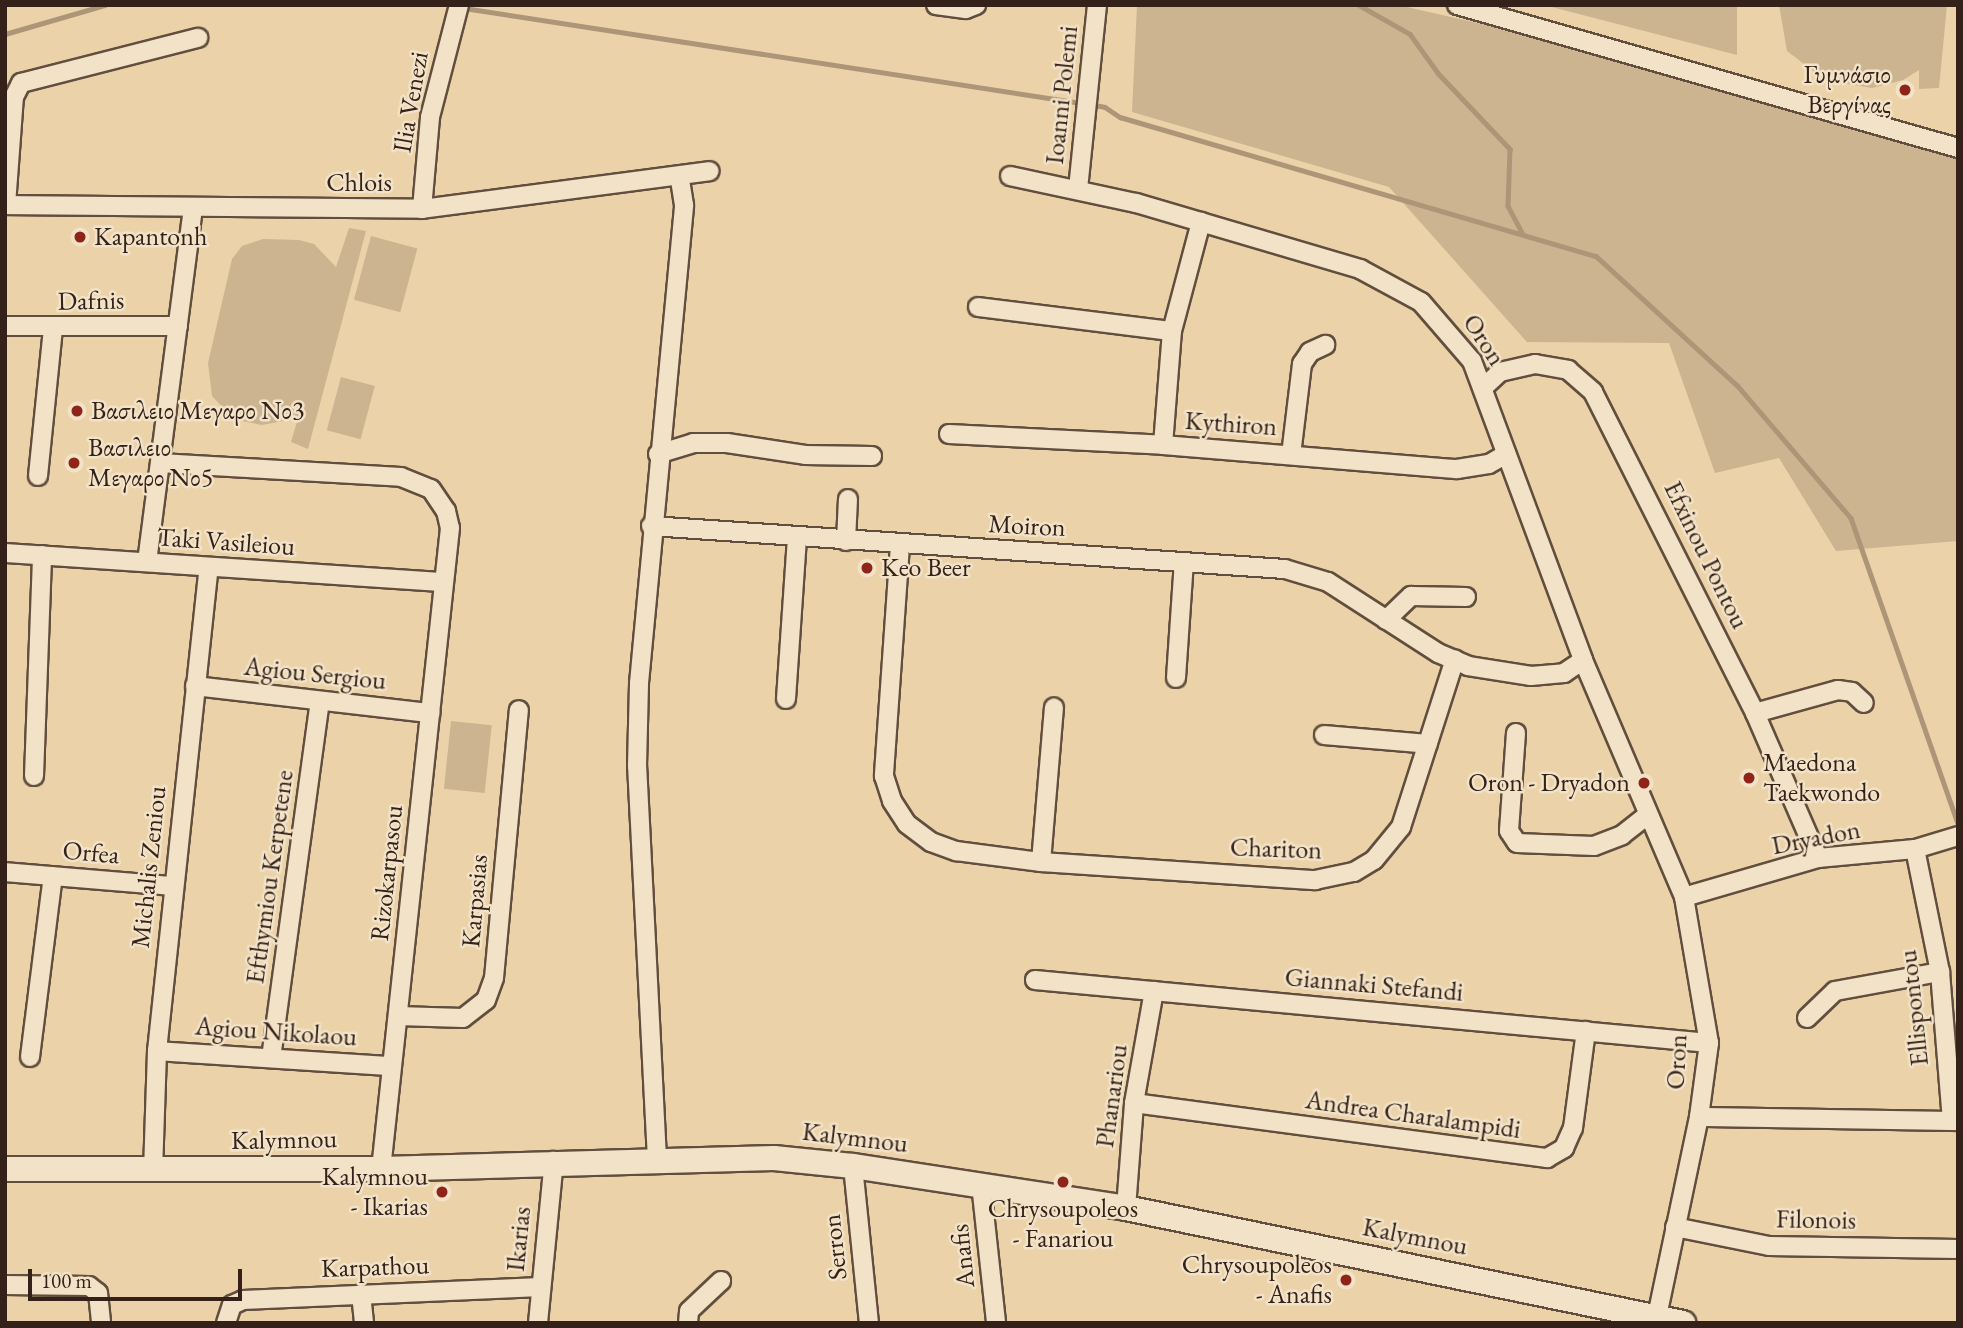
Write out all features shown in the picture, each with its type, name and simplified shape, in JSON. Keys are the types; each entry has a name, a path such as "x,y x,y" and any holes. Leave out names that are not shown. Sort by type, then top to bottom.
{"street":[{"path":"936,5 966,9 976,5"},
{"name":"Ioanni Polemi","path":"1078,189 1087,124 1097,5"},
{"path":"1457,5 1958,148"},
{"name":"Ilia Venezi","path":"422,209 430,117 458,12"},
{"path":"6,205 14,97 21,83 198,38"},
{"name":"Chlois","path":"6,205 193,209 422,209 680,179 710,171"},
{"name":"Oron","path":"1010,176 1078,189 1352,266 1402,289 1446,326 1484,387 1506,454 1583,660 1684,897 1709,1043 1699,1117 1657,1317"},
{"path":"657,1159 637,765 658,454 684,205 680,179"},
{"path":"147,562 193,209"},
{"path":"1163,445 1172,331 1201,222"},
{"path":"978,307 1172,331"},
{"name":"Dafnis","path":"5,327 178,326"},
{"path":"38,477 53,328"},
{"path":"1292,455 1302,364 1310,352 1325,345"},
{"name":"Efxinou Pontou","path":"1484,387 1500,372 1544,364 1568,370 1593,391 1755,713 1818,858"},
{"name":"Kythiron","path":"949,434 1163,445 1457,469 1489,464 1506,454"},
{"path":"658,454 693,443 727,443 805,455 872,456"},
{"name":"Rizokarpasou","path":"160,463 393,476 423,483 438,496 449,520 381,1169"},
{"path":"846,541 848,499"},
{"name":"Moiron","path":"652,526 900,545 1184,562 1309,574 1343,590 1438,653 1496,672 1531,676 1564,673 1583,660"},
{"path":"786,699 797,537"},
{"name":"Chariton","path":"900,545 883,762 892,801 907,824 944,848 1041,862 1315,880 1342,877 1374,860 1401,827 1455,659"},
{"name":"Taki Vasileiou","path":"5,553 443,582"},
{"path":"34,776 42,555"},
{"path":"1176,678 1184,562"},
{"name":"Michalis Zeniou","path":"153,1172 158,1051 173,886 209,568"},
{"path":"1386,620 1411,596 1466,597"},
{"name":"Agiou Sergiou","path":"194,686 430,713"},
{"path":"1755,713 1838,690 1852,692 1864,703"},
{"name":"Efthymiou Kerpetene","path":"271,1058 320,702"},
{"path":"1041,862 1054,708"},
{"name":"Karpasias","path":"398,1016 463,1018 486,1000 494,978 519,710"},
{"path":"1516,733 1509,831 1517,844 1594,846 1622,835 1648,815"},
{"path":"1324,735 1428,744"},
{"name":"Dryadon","path":"1684,897 1818,858 1915,849 1958,836"},
{"name":"Ellispontou","path":"1915,849 1940,972 1955,1121"},
{"name":"Orfea","path":"5,872 173,886"},
{"path":"30,1058 52,876"},
{"path":"1807,1018 1835,990 1940,972"},
{"name":"Giannaki Stefandi","path":"1035,980 1709,1043"},
{"name":"Phanariou","path":"1126,1208 1135,1104 1154,990"},
{"name":"Andrea Charalampidi","path":"1135,1104 1547,1158 1564,1148 1573,1128 1586,1031"},
{"name":"Agiou Nikolaou","path":"158,1051 391,1066"},
{"path":"1699,1117 1955,1121"},
{"name":"Kalymnou","path":"5,1169 153,1172 381,1169 554,1161 774,1158 981,1184 1126,1208 1683,1323"},
{"name":"Ikarias","path":"538,1323 554,1161"},
{"name":"Serron","path":"853,1166 869,1323"},
{"name":"Anafis","path":"981,1184 996,1323"},
{"name":"Filonois","path":"1675,1227 1769,1246 1958,1248"},
{"path":"688,1323 689,1311 722,1281"},
{"path":"5,1285 89,1286 97,1293 101,1323"},
{"name":"Karpathou","path":"226,1323 232,1305 243,1300 541,1287"},
{"path":"361,1294 363,1323"}],"shaded area":[{"path":"1137,5 1398,5 1482,24 1958,158 1958,541 1836,551 1779,458 1715,473 1669,343 1527,342 1389,187 1132,112"},
{"path":"1544,5 1737,5 1737,55"},
{"name":"Γυμνάσιο Βεργίνας","path":"1779,5 1947,5 1939,88 1919,89 1919,70 1903,80 1872,88 1825,80 1787,51"},
{"path":"349,228 366,231 308,449 291,442 298,418 262,425 242,421 223,408 212,396 208,363 232,259 242,246 263,239 299,240 314,244 336,267"},
{"path":"371,236 417,248 400,312 354,300"},
{"path":"341,377 375,386 361,439 327,430"},
{"path":"451,721 492,725 485,793 444,789"}],"waterway":[{"path":"5,34 105,5"},
{"path":"1359,5 1410,34 1438,73 1510,149 1508,206 1523,234"},
{"path":"464,8 1081,103"},
{"path":"1090,104 1105,107 1120,117 1596,256 1737,385 1851,518 1958,823"}],"place":[{"name":"Γυμνάσιο Βεργίνας","path":"1905,90"},
{"name":"Kapantonh","path":"80,237"},
{"name":"Βασιλειο Μεγαρο Νο3","path":"77,411"},
{"name":"Βασιλειο Μεγαρο Νο5","path":"74,463"},
{"name":"Keo Beer","path":"867,568"},
{"name":"Maedona Taekwondo","path":"1749,778"},
{"name":"Oron - Dryadon","path":"1644,783"},
{"name":"Chrysoupoleos - Fanariou","path":"1063,1182"},
{"name":"Kalymnou - Ikarias","path":"442,1192"},
{"name":"Chrysoupoleos - Anafis","path":"1346,1280"}]}
